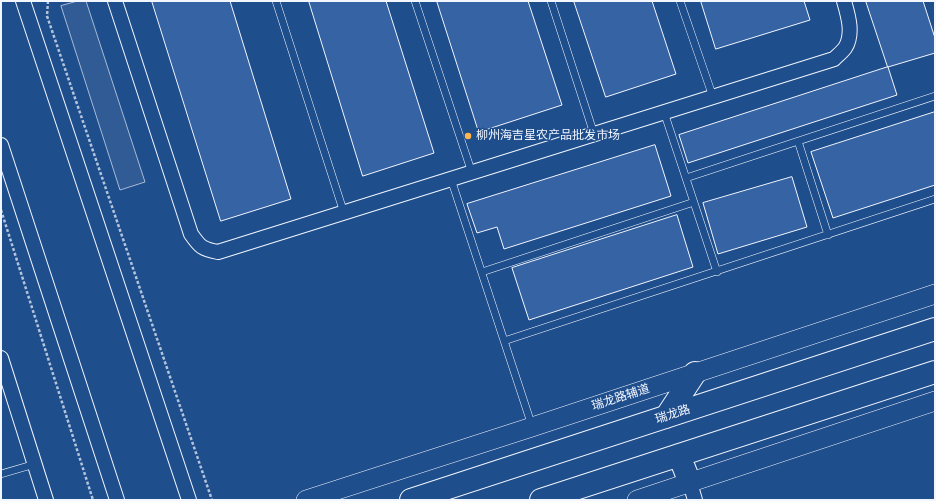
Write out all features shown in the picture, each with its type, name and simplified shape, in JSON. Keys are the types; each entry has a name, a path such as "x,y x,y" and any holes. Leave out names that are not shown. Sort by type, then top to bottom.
{"highway":[{"name":"瑞龙路","path":"410,500 935,329"},
{"path":"541,500 935,372"},
{"path":"666,417 695,373"},
{"path":"679,455 692,491"}],"main road":[{"name":"瑞龙路辅道","path":"306,500 935,294"},
{"path":"637,500 692,491 935,401"}],"street":[{"path":"23,1 189,500"},
{"path":"115,1 190,234 199,246 206,250 218,252 834,59 845,48 849,36 849,17 844,1"},
{"path":"2,150 117,500"},
{"path":"1,358 46,500"}],"lane":[{"path":"276,1 344,213"},
{"path":"415,1 472,173"},
{"path":"551,1 594,134"},
{"path":"680,1 713,97"},
{"path":"686,178 935,96"},
{"path":"664,112 717,272"},
{"path":"798,141 828,235"},
{"path":"451,179 532,427"},
{"path":"504,341 935,199"},
{"path":"482,272 694,202"},
{"path":"1,474 35,464"}],"path":[{"path":"48,1 47,16 212,500"},
{"path":"1,210 93,500"}],"shaded area":[{"path":"78,1 86,1 145,182 120,190 61,6"}],"building":[{"path":"152,1 230,1 291,199 221,221"},
{"path":"309,1 386,1 434,153 363,176"},
{"path":"437,1 528,1 562,105 479,132"},
{"path":"574,1 652,1 676,74 606,97"},
{"path":"701,1 804,1 810,20 716,49"},
{"path":"866,1 923,1 935,38 935,53 888,67"},
{"path":"888,67 897,95 688,163 679,135"},
{"path":"935,112 935,185 833,218 811,152"},
{"path":"655,145 671,196 504,249 497,227 477,233 467,204"},
{"path":"792,177 807,227 718,254 703,203"},
{"path":"677,215 693,267 529,320 512,268"}],"place":[{"name":"柳州海吉星农产品批发市场","path":"468,136"}]}
